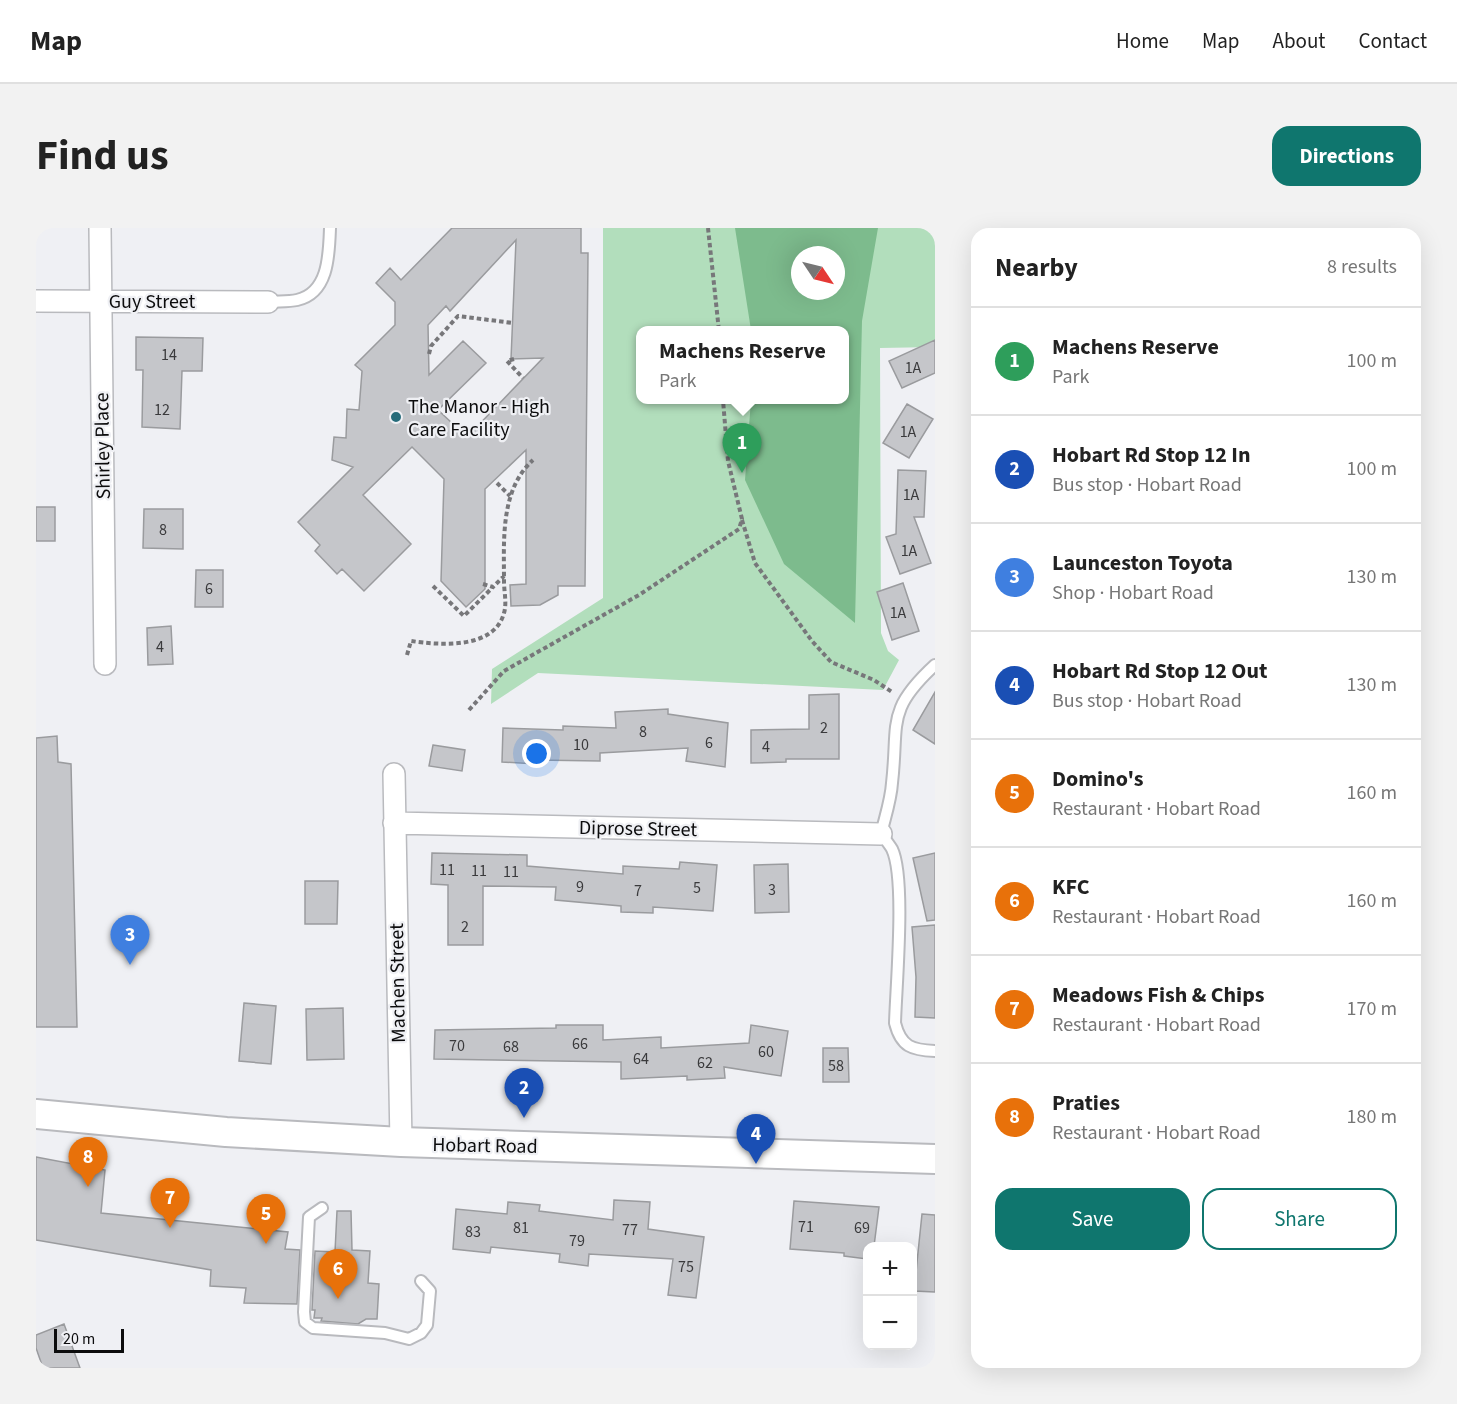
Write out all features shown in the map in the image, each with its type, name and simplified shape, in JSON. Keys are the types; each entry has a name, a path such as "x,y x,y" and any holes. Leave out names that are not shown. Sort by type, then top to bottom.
{"main road":[{"name":"Hobart Road","path":"36,1114 226,1132 401,1142 935,1159"}],"street":[{"name":"Shirley Place","path":"100,228 105,664"},
{"name":"Guy Street","path":"36,301 268,302"},
{"name":"Machen Street","path":"394,774 401,1142"},
{"name":"Diprose Street","path":"394,823 881,834"}],"lane":[{"path":"268,302 297,300 308,295 321,283 327,266 330,228"},
{"path":"935,665 903,700 895,722 892,784 881,834 892,850 896,868 898,917 895,1023 898,1037 905,1046 918,1050 935,1051"},
{"path":"322,1208 309,1217 304,1312 305,1322 313,1328 385,1333 409,1339 422,1333 427,1325 430,1290 421,1281"}],"path":[{"path":"708,228 719,326"},
{"path":"429,354 431,346 458,316 513,323"},
{"path":"514,359 507,360 523,378"},
{"path":"723,404 728,462 755,563 812,641 831,662 874,680 903,700"},
{"path":"407,655 411,641 440,646 483,637 495,628 504,615 505,517 514,484 533,460"},
{"path":"496,483 510,496"},
{"path":"469,710 504,671 639,595 722,543 739,529 742,519"},
{"path":"433,586 464,616 504,575"},
{"path":"483,584 493,587"}],"green space":[{"path":"603,228 935,228 935,347 880,348 881,633 888,651 899,660 883,690 538,673 491,704 492,669 603,598"},
{"path":"735,228 878,228 862,321 855,623 784,564 745,480 751,404 849,404 849,326 750,326"}],"building":[{"name":"The Manor - High Care Facility","path":"452,228 581,228 581,253 588,253 585,586 558,586 558,595 540,605 511,606 510,585 526,584 526,450 485,489 485,589 466,607 441,581 444,479 412,447 363,495 411,544 364,591 342,569 337,574 315,551 320,545 298,522 353,467 332,460 334,437 346,438 347,409 359,410 362,371 355,365 395,325 395,302 376,283 390,268 401,280","holes":["516,240 511,359 543,358 467,437 438,410 486,363 463,341 429,375 428,325 446,306 450,311"]},
{"path":"136,337 203,338 202,371 182,371 180,429 142,427 143,370 136,370"},
{"path":"935,340 935,373 902,388 889,361"},
{"path":"907,404 933,419 909,458 883,443"},
{"path":"898,470 926,471 924,517 914,517 931,563 900,574 886,537 896,534"},
{"path":"36,507 55,507 55,541 36,541"},
{"path":"144,509 183,509 183,549 143,548"},
{"path":"196,570 223,570 223,607 195,607"},
{"path":"903,583 919,631 892,640 877,592"},
{"path":"171,626 173,664 148,665 147,628"},
{"path":"935,692 935,744 913,730"},
{"path":"839,694 839,759 786,759 786,762 751,763 751,730 809,729 809,695"},
{"path":"668,709 668,714 728,723 725,767 686,761 688,748 600,753 600,761 536,760 536,764 502,762 503,728 563,730 563,726 616,728 615,712"},
{"path":"57,736 58,762 71,764 77,1027 36,1027 36,738"},
{"path":"433,745 465,750 462,771 429,766"},
{"path":"432,853 527,855 527,866 623,874 623,866 679,869 680,862 717,865 713,911 653,907 653,913 621,912 621,906 555,900 556,887 483,886 483,945 448,945 448,885 431,884"},
{"path":"935,853 935,920 927,921 913,858"},
{"path":"788,864 789,912 755,913 754,865"},
{"path":"305,881 338,881 337,924 305,924"},
{"path":"935,925 935,1018 915,1017 916,977 912,927"},
{"path":"244,1003 276,1006 271,1064 239,1061"},
{"path":"343,1008 344,1059 307,1060 306,1009"},
{"path":"556,1025 603,1025 603,1040 661,1037 661,1048 749,1043 751,1025 788,1031 781,1076 724,1067 725,1078 687,1080 687,1076 621,1079 621,1062 434,1059 435,1030 556,1028"},
{"path":"823,1048 848,1048 849,1082 823,1082"},
{"path":"36,1157 105,1170 101,1213 288,1232 285,1249 300,1250 297,1304 244,1303 246,1288 210,1286 211,1270 36,1240"},
{"path":"614,1200 650,1202 648,1229 704,1237 696,1298 668,1295 673,1259 589,1254 588,1266 559,1262 560,1254 491,1247 490,1253 453,1249 456,1209 507,1214 508,1202 540,1205 539,1211 613,1220"},
{"path":"794,1201 879,1207 875,1242 863,1242 863,1258 844,1256 844,1253 790,1249"},
{"path":"337,1211 351,1211 352,1250 370,1251 368,1283 379,1284 377,1319 366,1319 358,1324 321,1321 322,1318 314,1318 315,1310 312,1310 315,1251 335,1252"},
{"path":"922,1214 935,1215 935,1292 917,1291 917,1262"},
{"path":"64,1324 80,1368 43,1368 36,1348 36,1335"}],"place":[{"name":"The Manor - High Care Facility","path":"396,417"},
{"name":"Machens Reserve","path":"742,473"},
{"name":"Launceston Toyota","path":"130,965"},
{"name":"Hobart Rd Stop 12 In","path":"524,1118"},
{"name":"Hobart Rd Stop 12 Out","path":"756,1164"},
{"name":"Praties","path":"88,1187"},
{"name":"Meadows Fish & Chips","path":"170,1228"},
{"name":"Domino's","path":"266,1244"},
{"name":"KFC","path":"338,1299"}]}
